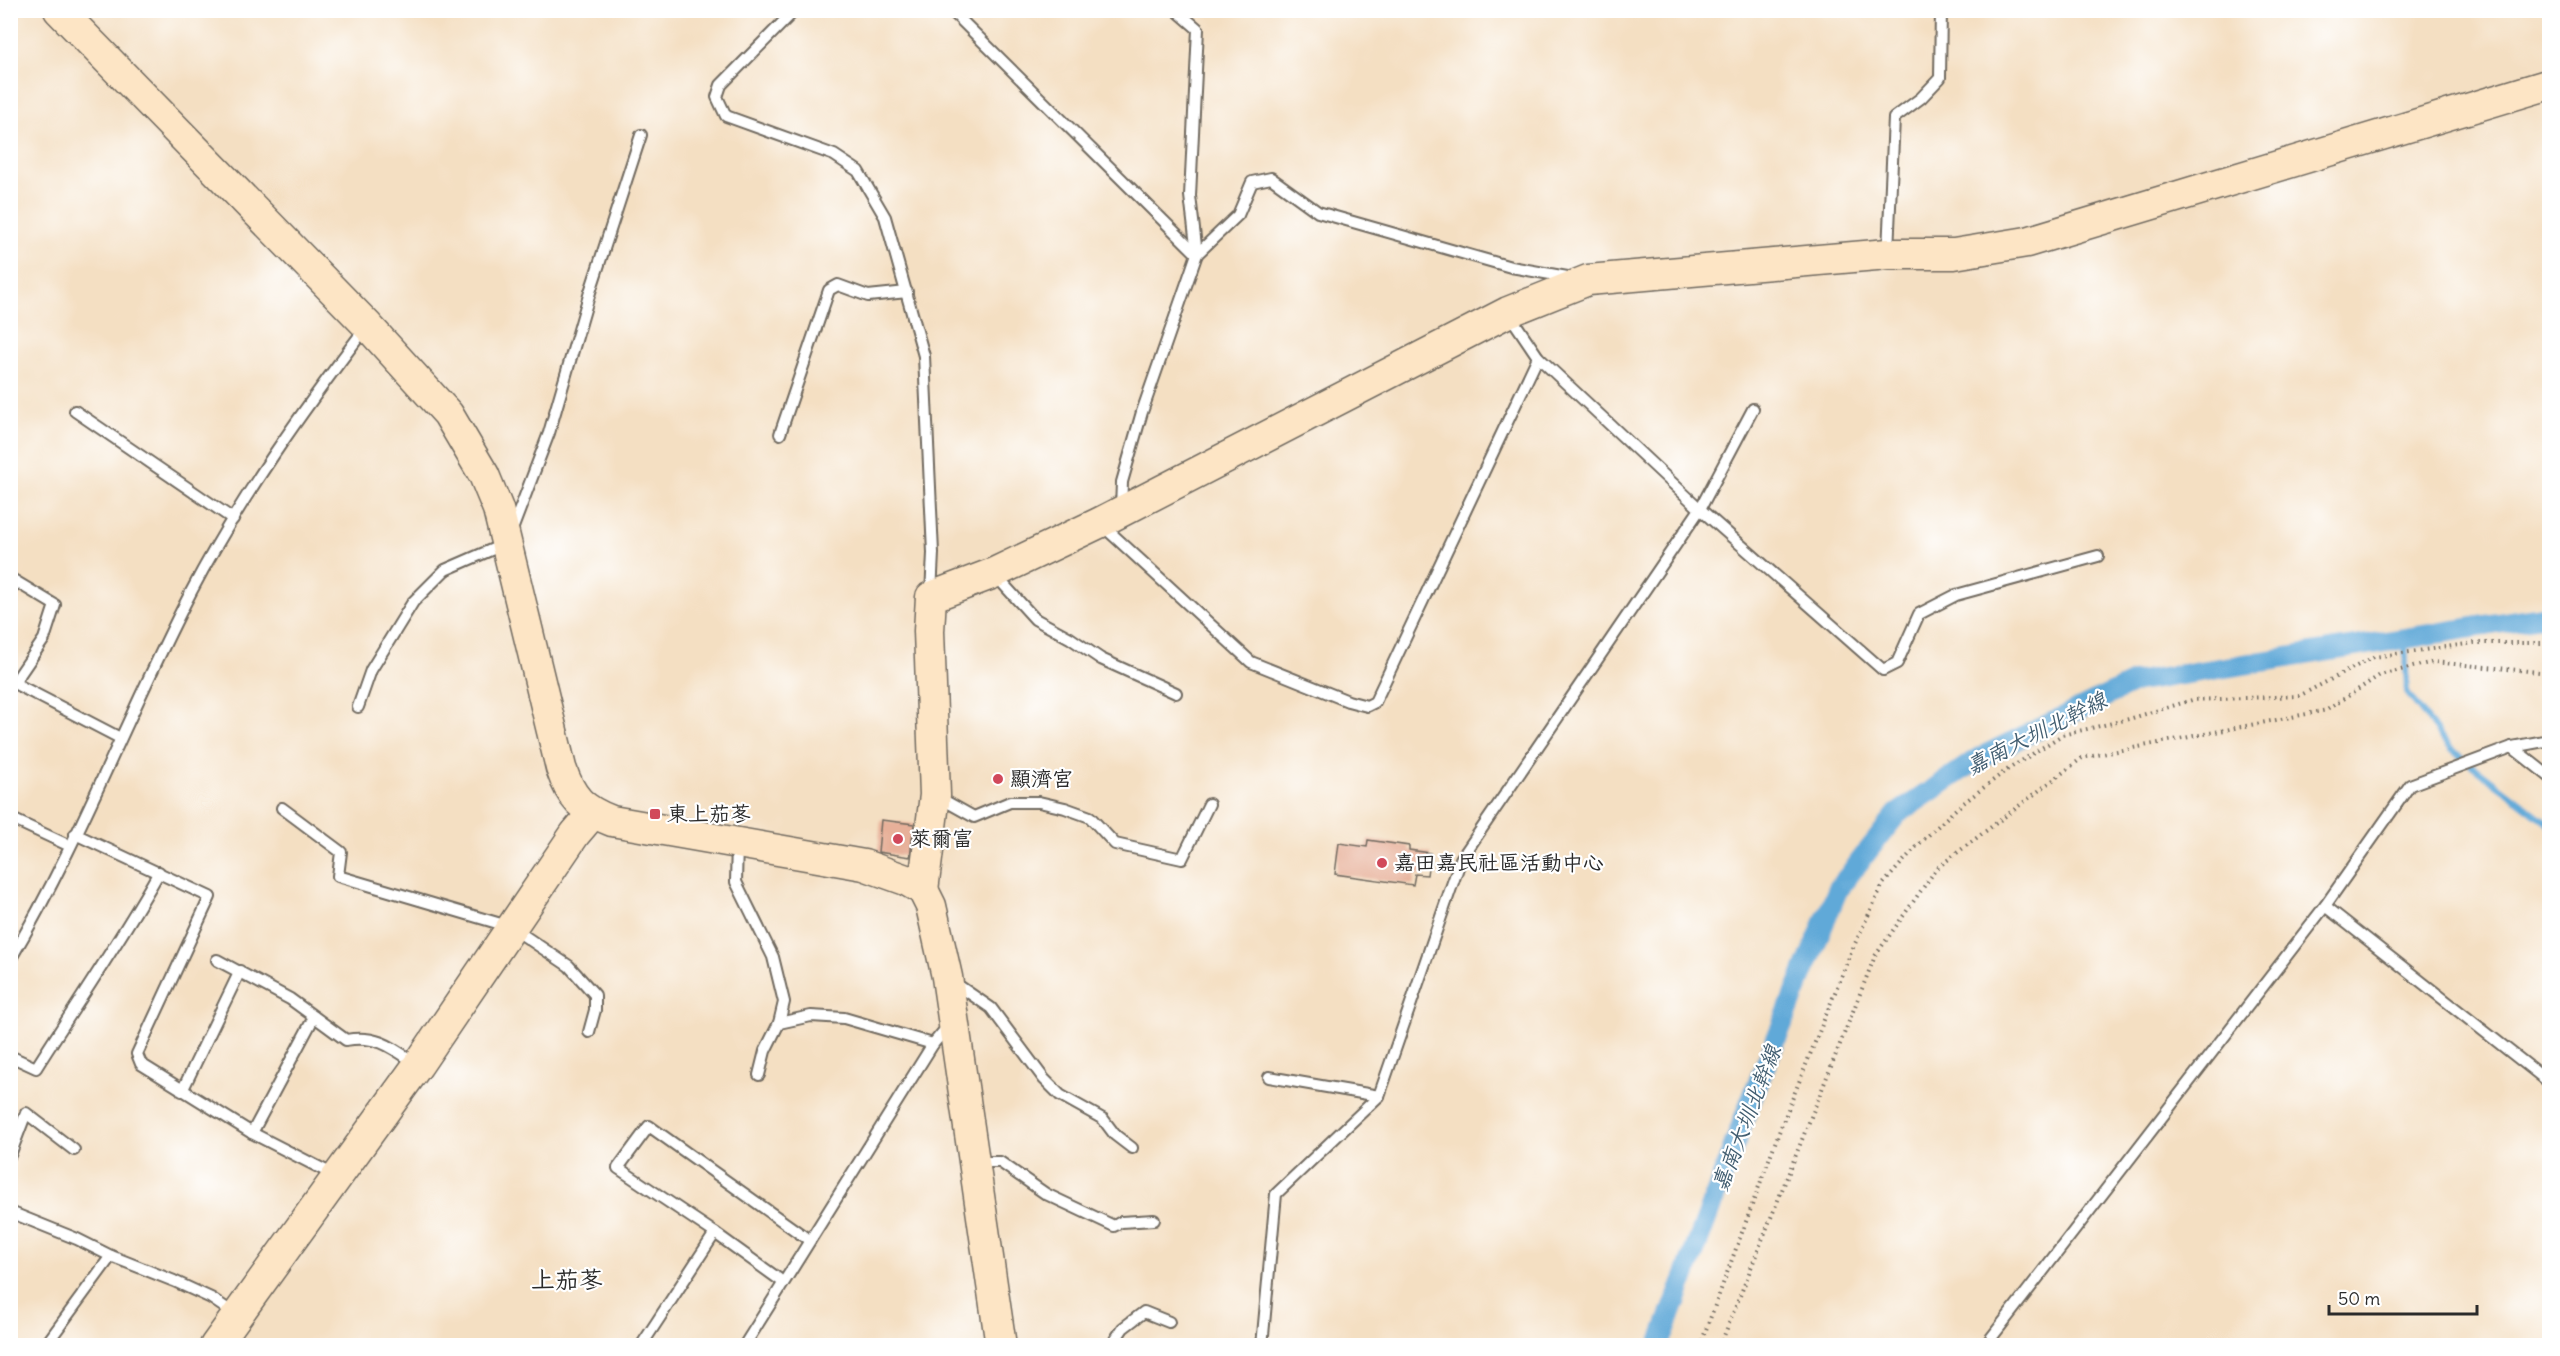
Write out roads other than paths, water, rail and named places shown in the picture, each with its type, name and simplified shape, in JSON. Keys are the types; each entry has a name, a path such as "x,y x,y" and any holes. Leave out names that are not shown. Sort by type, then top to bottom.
{"street":[{"path":"58,10 368,326 448,414 463,436 484,475 498,509 561,768 566,785 577,801 592,814 635,826 864,865 906,880 923,890"},
{"path":"1001,1346 947,977 938,925 923,890 936,795 929,632 931,597 994,573 1110,518 1508,312 1588,280 1888,254 1954,254 2027,242 2550,84"},
{"path":"218,1344 336,1176 418,1065 575,834 592,814"}],"lane":[{"path":"795,10 721,85 717,97 726,116 834,155 858,171 885,217 924,356 933,552 931,597"},
{"path":"951,10 1197,254"},
{"path":"1176,10 1198,29 1190,196 1197,254 1142,412 1110,518 1251,662 1348,701 1367,706 1375,702 1538,357"},
{"path":"1888,254 1894,118 1921,98 1940,78 1941,10"},
{"path":"358,707 371,670 413,602 445,570 507,543 549,433 590,292 640,135"},
{"path":"1197,254 1238,215 1252,182 1271,178 1318,212 1510,267 1588,280"},
{"path":"780,434 829,290 838,285 868,296 907,292"},
{"path":"1508,312 1538,357 1700,509 1883,670 1897,663 1919,614 1956,595 2098,556"},
{"path":"10,960 70,846 192,591 234,519 318,391 368,326"},
{"path":"1262,1346 1276,1194 1378,1096 1461,859 1700,509 1753,409"},
{"path":"75,411 234,519"},
{"path":"994,573 1035,619 1070,638 1101,659 1176,693"},
{"path":"10,578 55,605 44,639 14,683 120,738"},
{"path":"1984,1346 2325,906 2410,785 2512,747 2550,740"},
{"path":"2512,747 2550,777"},
{"path":"936,795 974,817 1010,802 1039,802 1065,808 1090,817 1115,844 1182,859 1209,804"},
{"path":"282,808 341,852 338,876 511,927 569,966 595,995 595,1010 589,1032"},
{"path":"10,818 70,846"},
{"path":"75,834 210,897 137,1054 141,1064 252,1133 336,1176"},
{"path":"737,844 736,882 773,957 784,1002 779,1023 765,1051 759,1075"},
{"path":"10,1056 36,1068 132,919 159,872"},
{"path":"2325,906 2550,1083"},
{"path":"217,960 290,999 346,1040 363,1037 386,1044 418,1065"},
{"path":"182,1091 240,971"},
{"path":"947,977 991,1008 1044,1079 1060,1095 1103,1119 1115,1135 1132,1148"},
{"path":"779,1023 811,1016 844,1018 933,1044"},
{"path":"252,1133 314,1017"},
{"path":"744,1346 933,1044 952,1021"},
{"path":"1269,1077 1378,1096"},
{"path":"10,1155 26,1113 74,1150"},
{"path":"783,1282 618,1168 649,1126 809,1240"},
{"path":"973,1162 1000,1162 1046,1194 1114,1226 1121,1222 1154,1220"},
{"path":"10,1212 202,1294 237,1315"},
{"path":"641,1346 715,1233"},
{"path":"45,1346 111,1256"},
{"path":"1111,1346 1123,1328 1144,1312 1169,1322"}],"waterway":[{"name":"嘉南大圳北幹線","path":"1659,1346 1751,1100 1838,889 1897,814 1979,758 2135,682 2550,615"},
{"path":"2405,639 2407,693 2452,750 2550,825"}],"place":[{"name":"顯濟宮","path":"998,779"},
{"name":"東上茄苳","path":"655,814"},
{"name":"萊爾富","path":"898,839"},
{"name":"嘉田嘉民社區活動中心","path":"1382,863"}],"district":[{"name":"上茄苳","path":"567,1280"}]}
